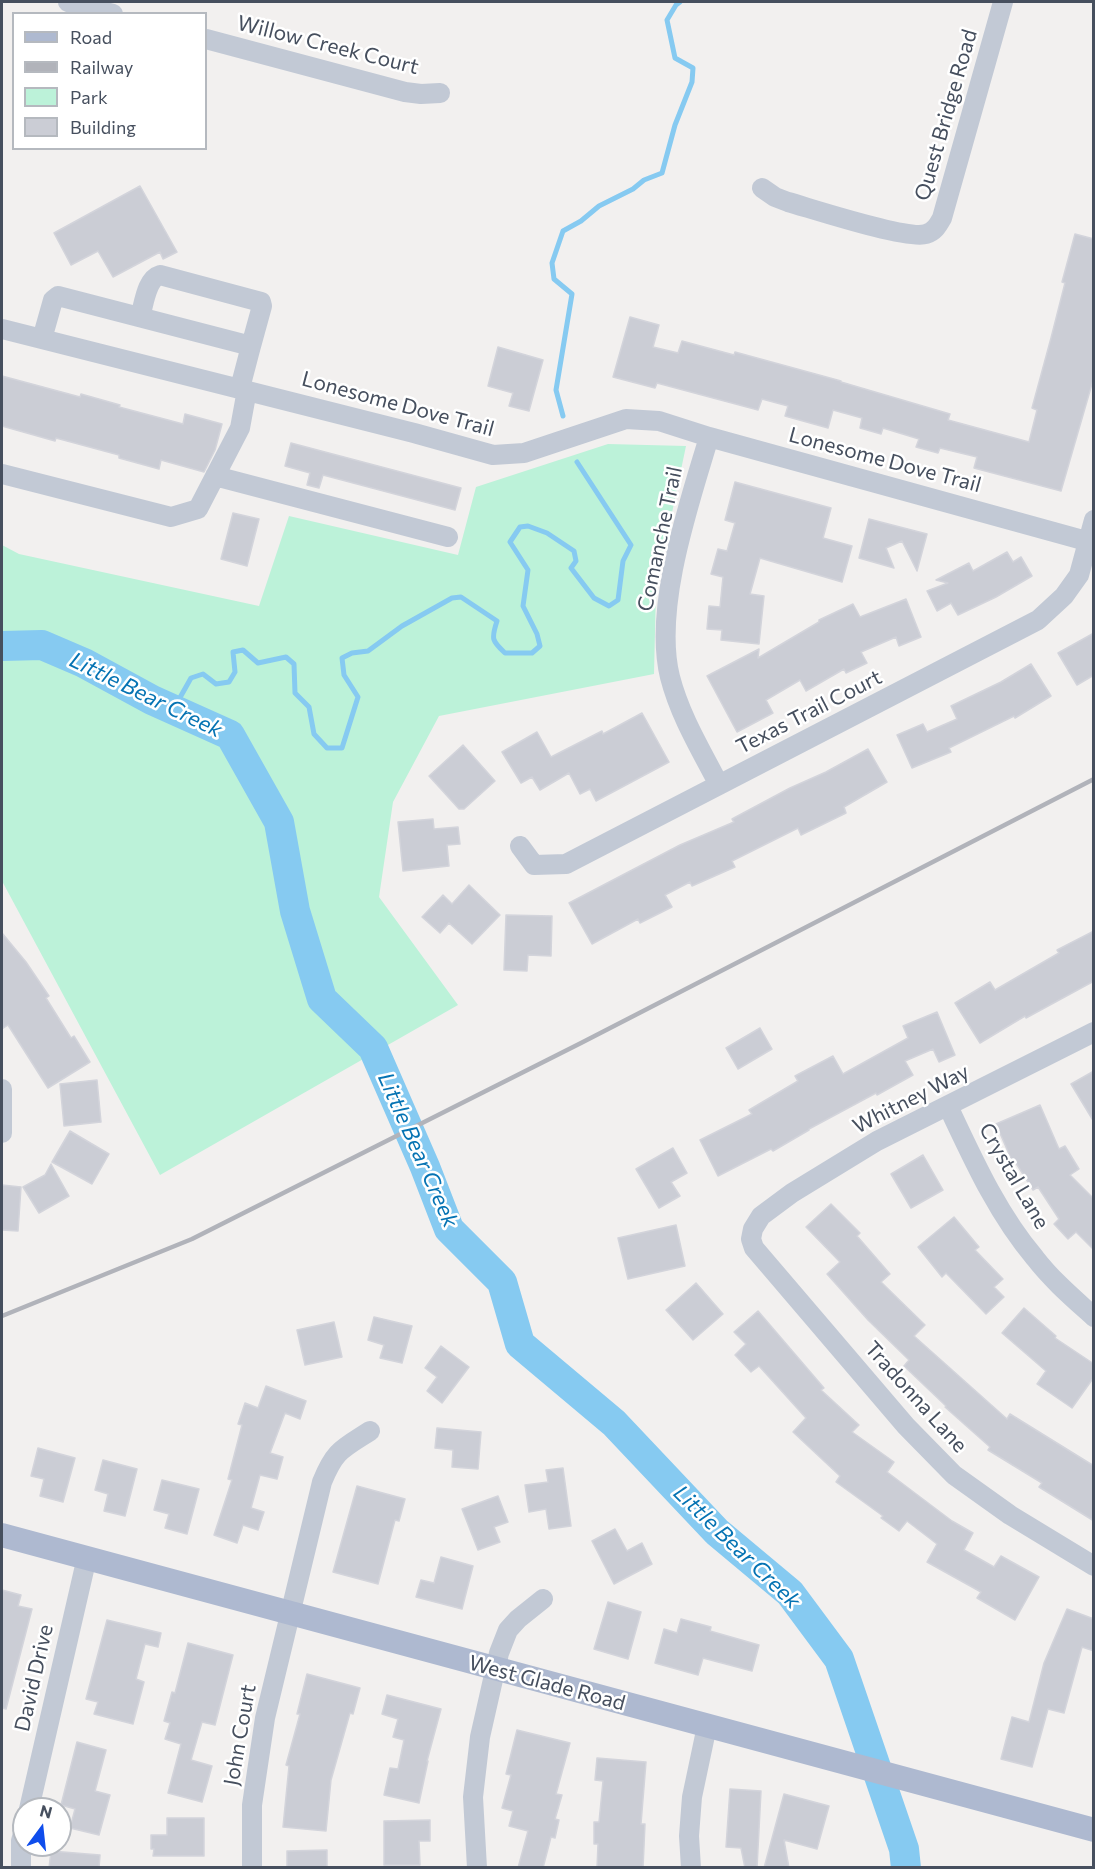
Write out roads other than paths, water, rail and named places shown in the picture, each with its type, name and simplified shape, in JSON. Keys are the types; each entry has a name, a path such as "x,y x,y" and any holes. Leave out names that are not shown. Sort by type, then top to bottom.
{"main road":[{"name":"West Glade Road","path":"2,1535 1094,1830"}],"street":[{"path":"68,2 105,12"},
{"name":"Quest Bridge Road","path":"762,188 788,202 904,234 926,234 935,229 942,218 1003,2"},
{"name":"Willow Creek Court","path":"207,39 395,90 421,94 440,93"},
{"path":"2,474 171,517 198,508 240,428 243,389 261,302 160,275 155,276 151,281 140,317"},
{"path":"42,339 53,300 58,296 251,346"},
{"name":"Lonesome Dove Trail","path":"2,329 493,455 524,453 626,419 659,422 1090,542"},
{"name":"Comanche Trail","path":"709,437 684,521 671,584 665,631 670,676 682,712 719,785"},
{"path":"215,476 448,537"},
{"name":"Texas Trail Court","path":"520,846 534,865 566,864 1038,620 1064,596 1079,575 1090,542 1094,520"},
{"name":"Whitney Way","path":"758,1221 761,1216 792,1193 877,1142 1094,1032"},
{"path":"2,1089 2,1133"},
{"name":"Crystal Lane","path":"948,1106 1002,1213 1034,1258 1094,1317"},
{"name":"Tradonna Lane","path":"758,1221 751,1239 754,1248 906,1426 954,1475 1010,1515 1094,1566"},
{"name":"John Court","path":"252,1868 252,1805 265,1718 322,1482 331,1461 341,1449 370,1431"},
{"name":"David Drive","path":"32,1797 87,1557"},
{"path":"477,1868 473,1797 480,1737 499,1653 508,1630 518,1618 543,1599"},
{"path":"692,1868 689,1836 692,1797 706,1726"}],"waterway":[{"path":"563,416 556,390 572,294 554,279 552,263 563,231 581,221 599,206 633,189 644,180 662,173 675,125 692,82 693,68 675,58 667,20 680,2"},
{"path":"173,710 191,678 203,674 216,684 229,682 235,672 233,652 243,650 258,663 286,657 294,664 295,693 309,707 314,734 327,748 342,748 358,697 344,675 342,658 352,653 368,651 402,626 452,598 461,597 497,621 494,639 505,653 532,653 540,646 537,634 523,606 528,570 510,542 520,527 528,526 547,533 574,551 576,561 571,568 594,598 609,606 618,600 623,561 631,545 577,462"},
{"name":"Little Bear Creek","path":"2,646 42,645 84,663 152,700 230,735 279,822 295,911 322,999 373,1048 425,1167 449,1229 502,1282 520,1344 614,1423 717,1532 790,1593 839,1659 904,1849 906,1868"}],"railway":[{"path":"2,1316 192,1239 581,1043 1094,779"}]}
